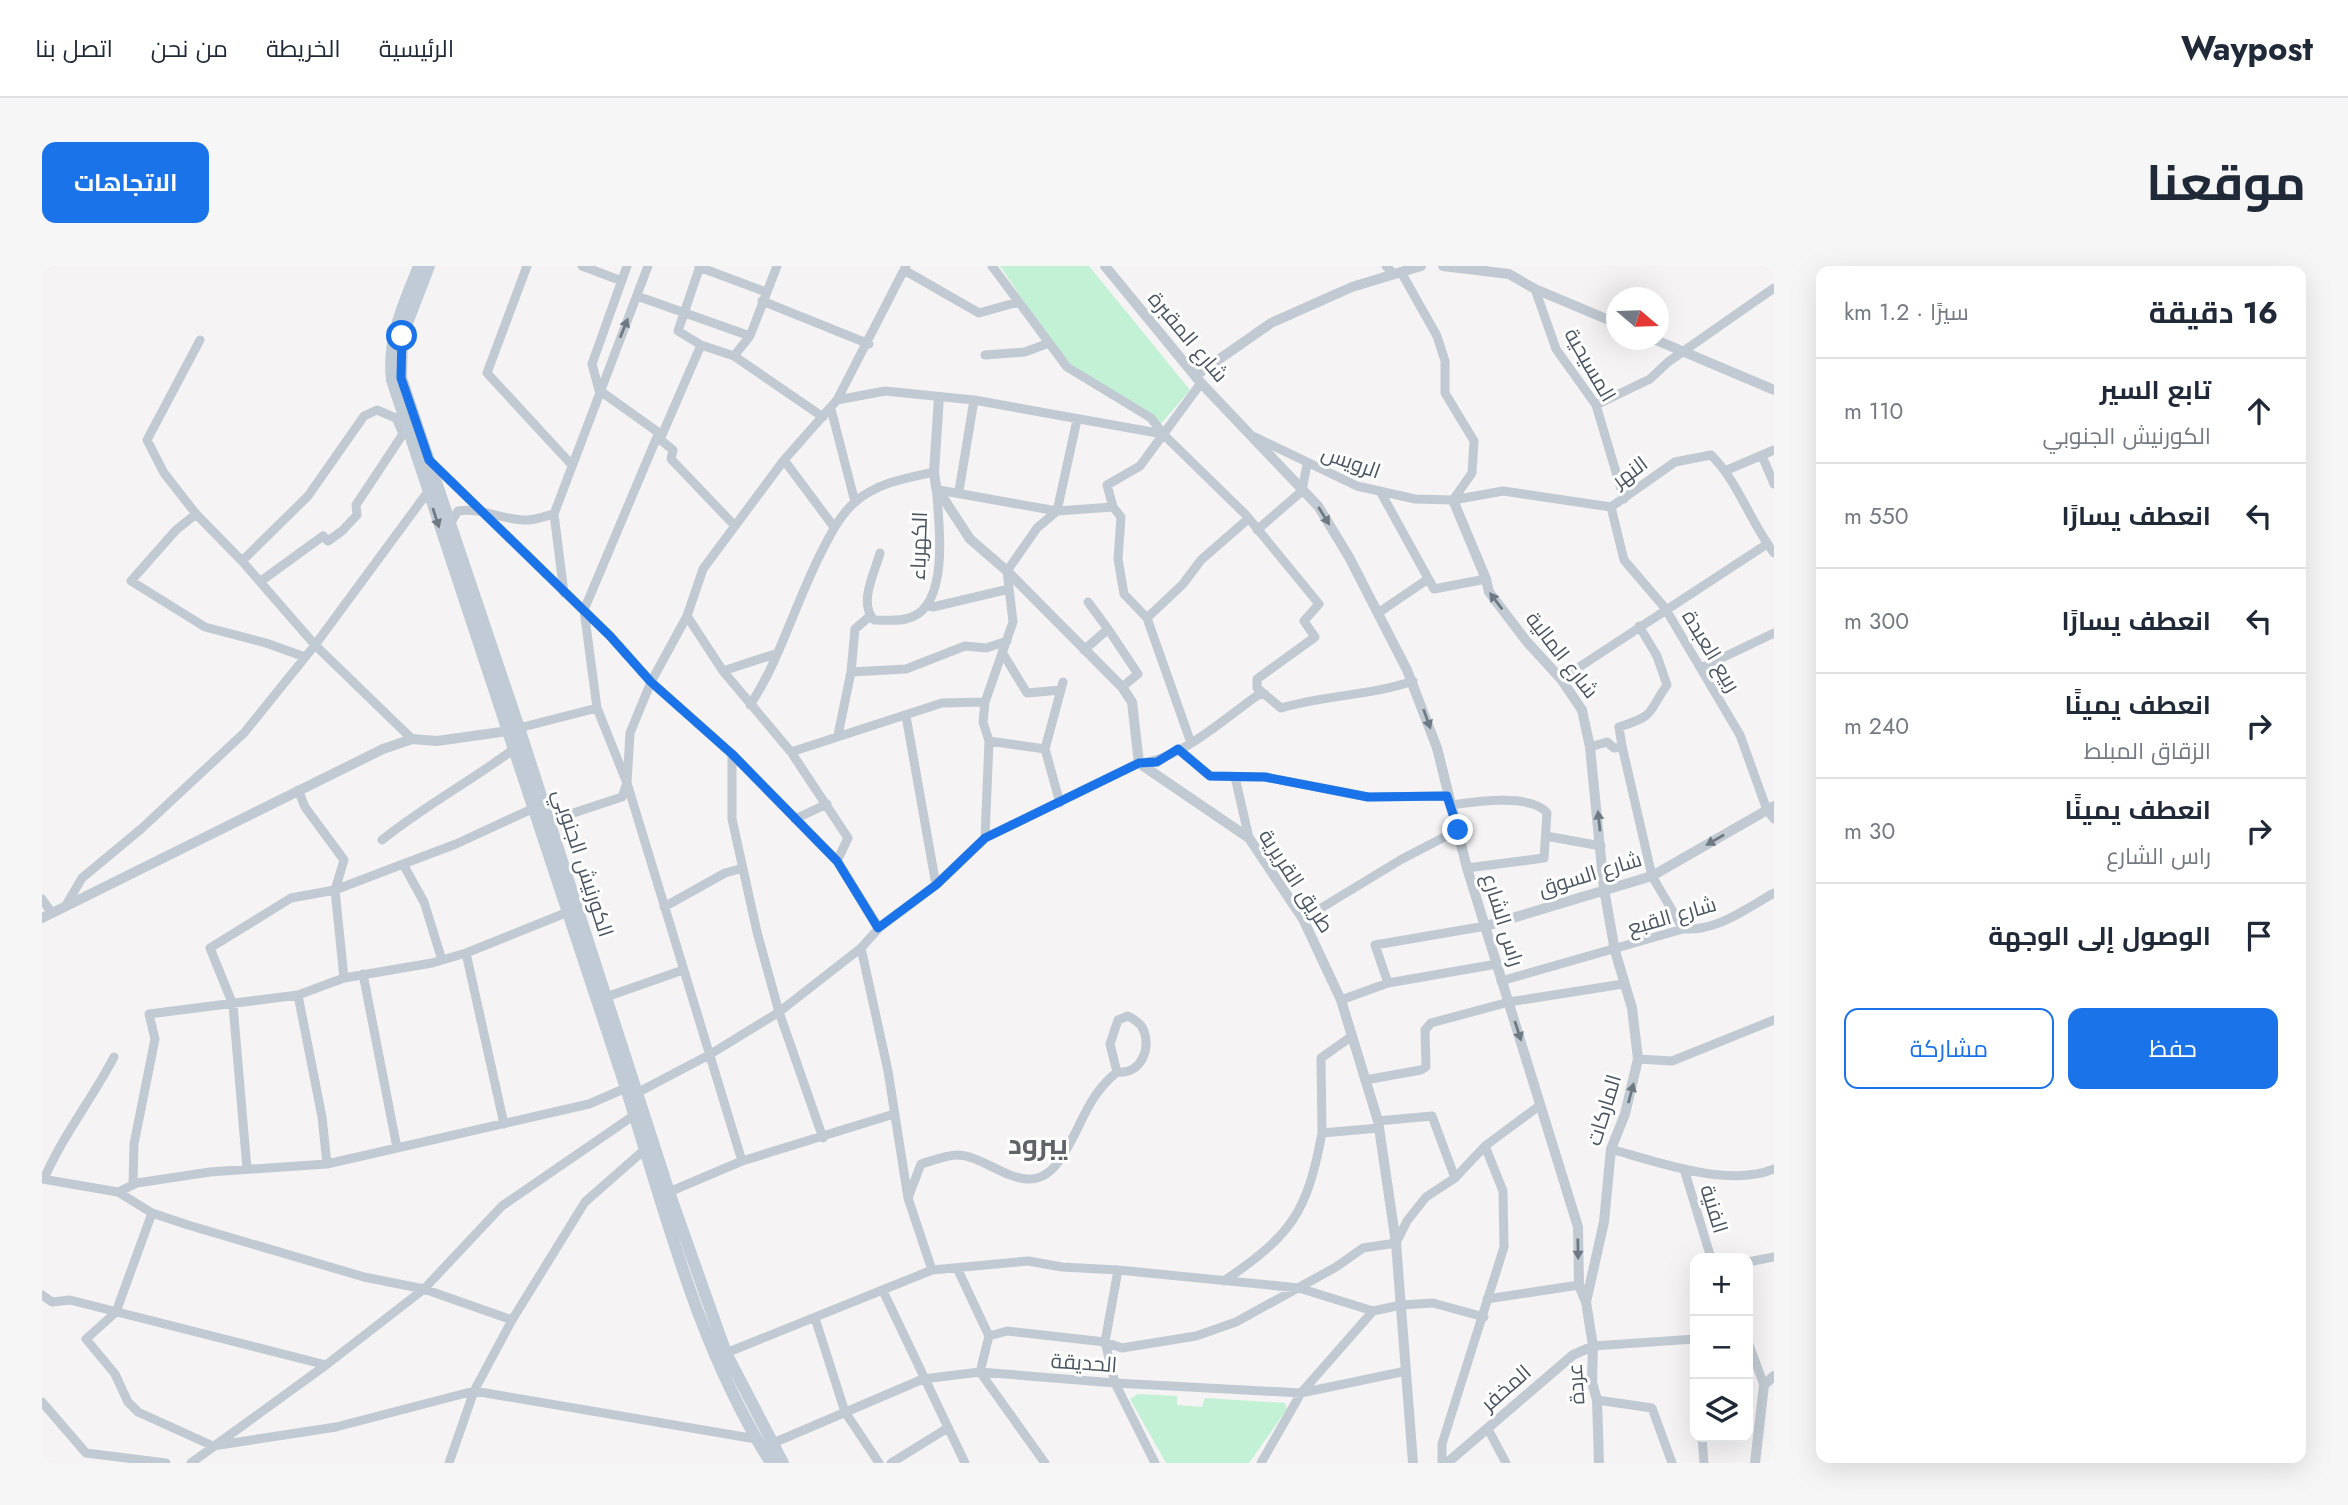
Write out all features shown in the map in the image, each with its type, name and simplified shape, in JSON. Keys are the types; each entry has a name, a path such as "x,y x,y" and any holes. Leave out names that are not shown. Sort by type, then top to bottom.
{"main road":[{"name":"الكورنيش الجنوبي","path":"419,266 393,333 390,357 401,420 549,821 606,997 643,1151 715,1357 771,1463"},
{"name":"الكورنيش الجنوبي","path":"429,266 402,336 399,357 401,378 514,730 514,749 630,1093 669,1192 726,1353 783,1463"}],"street":[{"path":"527,266 487,373 571,464"},
{"path":"582,266 622,281"},
{"path":"627,266 592,364 599,390 659,436 673,450 670,459 735,526"},
{"path":"564,593 554,514 648,266"},
{"path":"734,356 750,336 777,266"},
{"path":"992,266 1067,367 1151,418 1163,434 1248,519 1319,604 1304,621 1315,637 1257,680 1258,688 1281,708 1324,697 1379,692 1413,681"},
{"name":"شارع المقبرة","path":"1105,266 1198,380 1244,431"},
{"path":"1191,743 1146,618 1125,594 1118,559 1121,517 1113,508 1107,485 1140,466 1198,380 1271,323 1352,286 1394,271 1421,266"},
{"path":"1443,266 1506,270 1535,289 1606,319"},
{"path":"823,417 734,356 701,345 678,331 700,267 869,344"},
{"path":"549,821 622,797 626,783 630,733 651,682 687,615 704,569 784,460 831,409 869,344 905,268 979,313 1018,302"},
{"path":"1394,271 1437,335 1445,361 1445,393 1474,441 1472,473 1453,500"},
{"path":"1596,405 1650,379 1774,288"},
{"name":"المسيحية","path":"1535,289 1556,349 1596,405 1623,499"},
{"path":"637,296 750,336"},
{"path":"201,340 146,440 164,473 196,514 261,581 315,645 412,739"},
{"path":"985,355 1025,352 1049,343"},
{"path":"701,345 584,610 597,708 626,783 742,1161"},
{"path":"1669,345 1774,390"},
{"path":"837,400 885,391 974,400 1163,434"},
{"path":"939,397 934,472 938,488 970,539 1007,571 1122,687 1132,702 1139,763"},
{"path":"959,491 974,400"},
{"path":"831,409 855,502"},
{"path":"242,561 308,496 364,416 377,410 401,420 403,434 356,505 357,515 328,541 323,536 261,581"},
{"path":"985,838 989,741 983,722 985,702 1013,622 1007,571 1037,528 1057,511 1077,419"},
{"name":"الرويس","path":"1244,431 1307,464 1357,486 1415,499 1453,500"},
{"name":"راس الشارع","path":"1244,431 1318,506 1413,681 1437,748 1467,868 1578,1227 1579,1285 1586,1302"},
{"path":"1774,450 1727,470 1743,507 1774,553"},
{"name":"النهر","path":"1453,500 1503,491 1611,507 1675,463 1692,456 1710,455 1727,470"},
{"path":"1762,456 1774,484"},
{"path":"429,460 584,610 651,682 732,754 837,861 878,928"},
{"path":"784,460 834,527"},
{"path":"1257,530 1302,491 1307,464"},
{"path":"750,705 765,683 775,654 834,527 855,502 893,480 934,472"},
{"path":"938,488 1057,511 1113,508"},
{"name":"الكهرباء","path":"928,605 934,592 939,565 938,488"},
{"path":"1380,491 1434,589 1486,579"},
{"path":"65,907 82,878 141,829 244,733 315,645 427,493"},
{"name":"شارع المالية","path":"1453,500 1489,592 1527,642 1561,679 1583,710 1590,747 1604,889"},
{"name":"ربيع العبدة","path":"1611,507 1624,560 1665,608 1701,668 1740,736 1772,812"},
{"path":"450,524 458,511 474,509 486,514 526,520 554,514"},
{"path":"196,514 176,530 131,580 205,628 265,643 305,657"},
{"path":"1146,618 1183,584 1201,560 1248,519"},
{"path":"1561,679 1665,608 1768,544"},
{"path":"880,553 867,598 870,615 874,620 903,620 914,616 928,605 1009,589"},
{"path":"1378,613 1428,579"},
{"path":"1088,603 1138,674 1122,687"},
{"path":"687,615 723,671 791,752 848,838 837,861"},
{"path":"838,735 851,672 855,629 870,615"},
{"path":"1639,625 1657,656 1667,685 1656,707 1647,716 1619,727 1652,876 1683,929"},
{"path":"1084,650 1108,629"},
{"path":"1701,668 1774,633"},
{"path":"851,672 905,669 965,646 986,648 1007,641"},
{"path":"1002,652 1027,693 1062,686 1045,750 1060,803"},
{"path":"723,671 775,654"},
{"path":"118,1192 133,1185 210,1172 327,1164 630,1093 709,1055 779,1012 861,948 878,928 936,885 985,838 1139,763 1157,762 1191,743 1258,695 1265,694"},
{"path":"791,752 942,703 985,702"},
{"path":"42,899 47,916 298,790 383,749 412,739 437,741 514,730 597,708"},
{"path":"906,716 936,885"},
{"path":"989,741 1045,750"},
{"path":"1590,747 1607,742 1614,748 1622,747"},
{"path":"382,840 419,810 467,784 514,749"},
{"path":"1178,749 1210,776 1265,777 1368,797 1449,801 1493,798 1540,807 1546,813 1544,858 1467,868"},
{"path":"732,754 732,819 743,868 779,1012 823,1138"},
{"name":"طريق القريرية","path":"1139,763 1249,838 1303,919 1341,1000 1378,1124 1396,1243 1413,1463"},
{"path":"1235,777 1249,838"},
{"path":"298,790 304,807 344,860 335,890 344,978"},
{"path":"795,819 827,804"},
{"path":"247,1169 233,1005 210,948 291,898 335,890 456,844 534,808"},
{"name":"شارع السوق","path":"1486,926 1652,876 1772,812"},
{"path":"1303,919 1402,859 1458,830"},
{"path":"1546,836 1601,846"},
{"path":"403,863 424,902 442,960"},
{"path":"664,907 725,873 743,868"},
{"name":"الماركات","path":"1586,1302 1604,1222 1611,1149 1625,1114 1638,1059 1632,1008 1615,951 1604,889"},
{"name":"شارع القبع","path":"1501,981 1615,951 1683,929 1700,930 1722,923 1774,893"},
{"path":"133,1185 134,1144 155,1039 149,1014 298,995 344,978 442,960 568,912"},
{"path":"1388,983 1375,945 1486,926"},
{"path":"861,948 888,1071 908,1198 932,1270"},
{"path":"466,953 505,1124"},
{"path":"1341,1000 1388,983 1497,964"},
{"path":"606,997 683,970"},
{"path":"363,974 397,1148"},
{"path":"1365,1080 1426,1067 1425,1030 1431,1023 1508,1002 1623,984"},
{"path":"298,995 322,1117 327,1164"},
{"path":"908,1198 921,1164 958,1155 1006,1174 1030,1180 1044,1175 1059,1162 1094,1094 1117,1072 1135,1069 1144,1057 1146,1041 1141,1025 1128,1016 1118,1020 1110,1044 1117,1072"},
{"path":"1638,1059 1672,1062 1774,1020"},
{"path":"1223,1282 1255,1259 1290,1227 1313,1182 1322,1133 1321,1058 1352,1036"},
{"path":"114,1057 93,1098 59,1143 43,1179 118,1192 152,1213 364,1277 424,1289 512,1320"},
{"path":"989,1336 1007,1331 1105,1342 1122,1348 1196,1336 1236,1322 1363,1248 1396,1243 1407,1221 1426,1197 1455,1178 1486,1146 1539,1106"},
{"path":"669,1192 742,1161 894,1114"},
{"path":"191,1463 326,1365 424,1289 502,1206 634,1116"},
{"path":"1322,1133 1432,1116 1455,1178"},
{"path":"1444,1463 1442,1444 1504,1247 1503,1191 1486,1146"},
{"path":"1611,1149 1684,1169 1755,1177 1774,1169"},
{"path":"449,1463 474,1391 512,1320 585,1202 643,1151"},
{"name":"الفنية","path":"1684,1169 1710,1253"},
{"path":"152,1213 116,1312 86,1339 116,1374 128,1402 138,1412 213,1446 337,1427 474,1391 756,1439"},
{"path":"1753,1261 1774,1257"},
{"path":"726,1353 932,1270 1028,1261 1062,1268 1118,1270 1298,1288 1373,1311 1401,1305 1433,1303 1484,1317"},
{"path":"957,1268 989,1336 980,1372 1045,1463"},
{"path":"1118,1270 1105,1342 1115,1383 1156,1463"},
{"path":"1487,1299 1579,1285"},
{"path":"883,1291 965,1463"},
{"path":"42,1295 52,1302 70,1300 326,1365"},
{"name":"عردة","path":"1586,1302 1593,1346 1592,1382 1597,1400 1599,1463"},
{"path":"1261,1463 1301,1393 1373,1311"},
{"path":"815,1318 845,1412 879,1463"},
{"path":"1593,1346 1690,1339"},
{"name":"المخفر","path":"1444,1463 1573,1356 1593,1346"},
{"path":"1753,1355 1764,1385 1755,1463"},
{"name":"الحديقة","path":"771,1444 923,1378 980,1372 1115,1383 1301,1393 1406,1371"},
{"path":"1764,1385 1774,1376"},
{"path":"1597,1400 1652,1408 1672,1463"},
{"path":"42,1402 86,1453 166,1463"},
{"path":"891,1463 947,1429"},
{"path":"1488,1429 1506,1463"},
{"path":"1702,1442 1704,1463"}],"green space":[{"path":"1000,266 1089,266 1190,390 1160,425 1063,360"},
{"path":"1138,1394 1177,1396 1177,1405 1202,1407 1205,1398 1285,1403 1287,1409 1249,1463 1166,1463 1130,1399"}],"district":[{"name":"يبرود","path":"1038,1144"}],"route":[{"path":"402,336 399,357 401,378 429,460 584,610 651,682 732,754 837,861 878,928 936,885 985,838 1139,763 1157,762 1178,749 1210,776 1249,779 1265,777 1368,797 1447,796 1458,830"}]}
